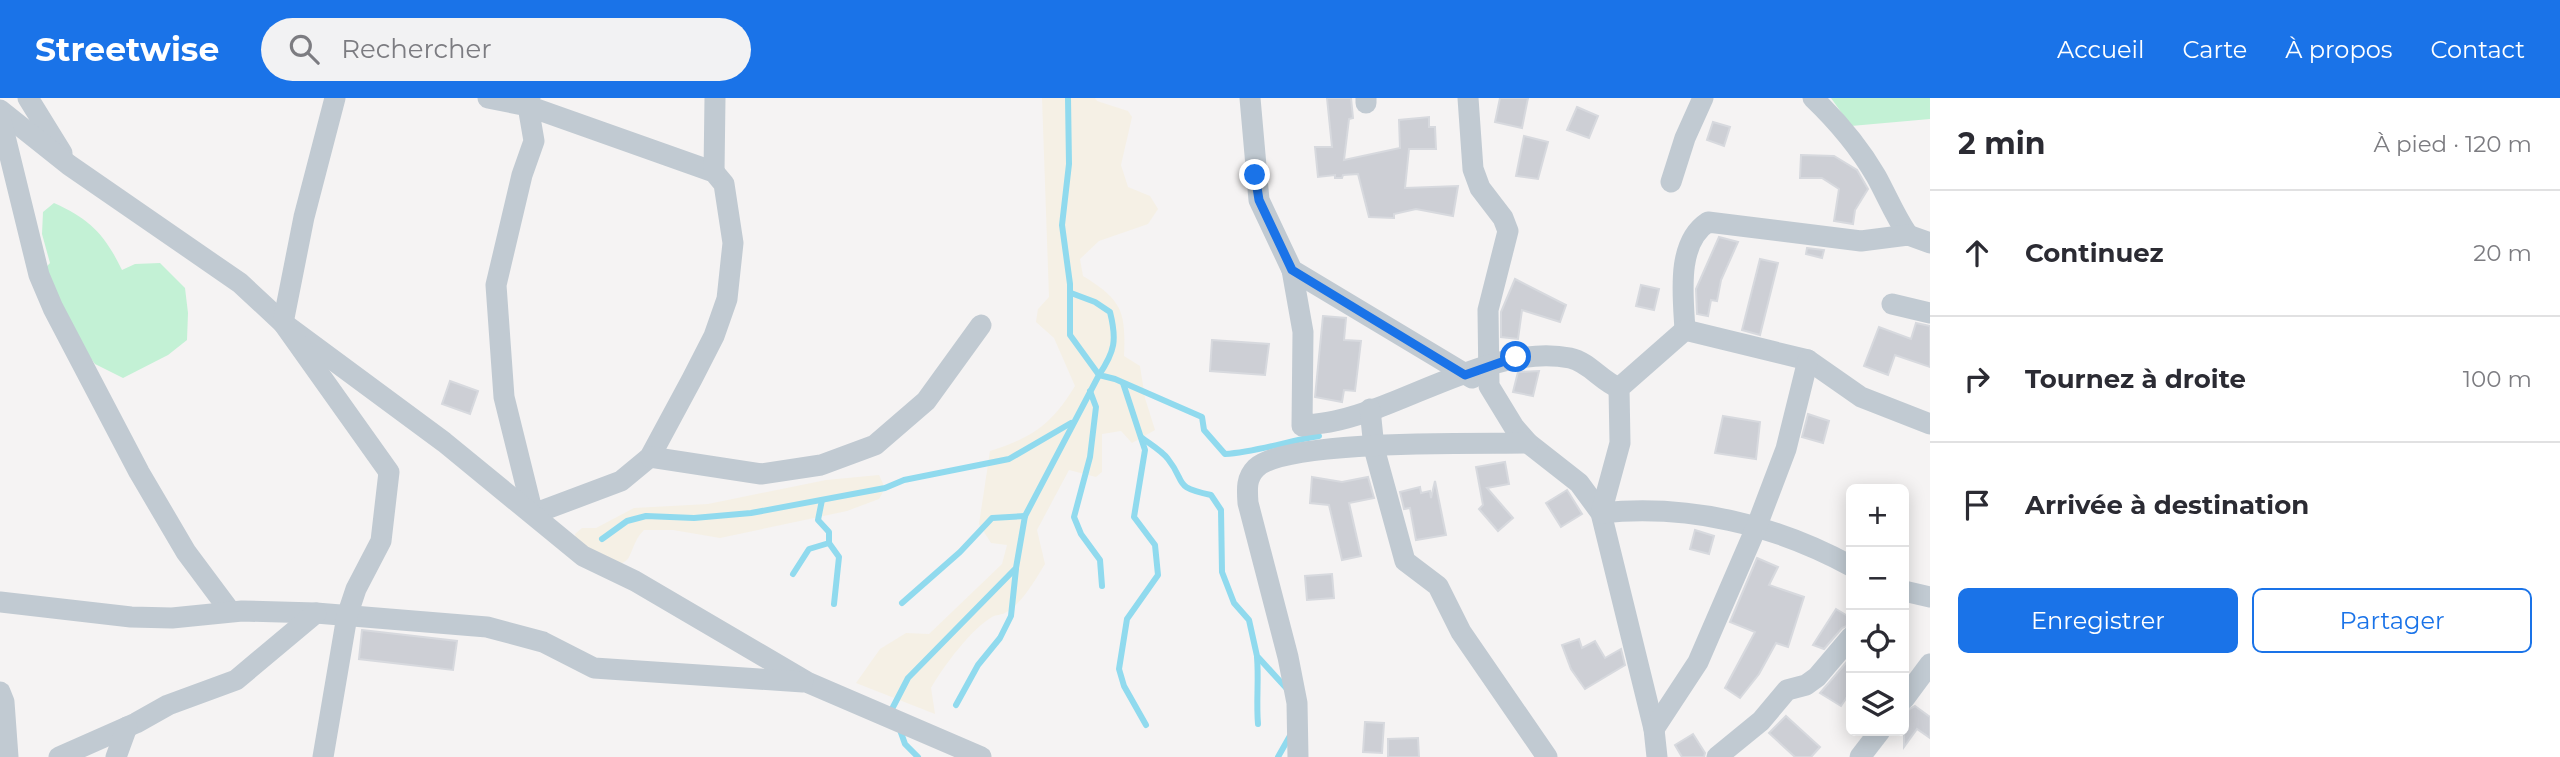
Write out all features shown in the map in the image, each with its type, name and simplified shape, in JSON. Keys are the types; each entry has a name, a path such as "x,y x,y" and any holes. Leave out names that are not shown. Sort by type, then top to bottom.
{"street":[{"path":"28,98 69,164"},
{"path":"323,757 347,616 356,589 381,541 389,472 283,323 304,217 335,98"},
{"path":"488,98 529,102 714,172 724,184 733,243 727,299 715,336 650,457 621,481 533,514"},
{"path":"714,172 712,110 715,98"},
{"path":"1250,98 1259,200 1292,270 1303,332 1302,426 1340,420 1465,375 1489,377 1516,357 1570,358 1586,364 1604,382 1619,388"},
{"path":"1468,98 1474,169 1480,188 1503,218 1508,231 1488,310 1489,377 1514,427 1528,443 1579,484 1601,513 1654,729 1657,757"},
{"path":"1671,181 1685,138 1703,98"},
{"path":"1813,98 1839,124 1876,176 1894,215 1908,235"},
{"path":"529,102 534,141 522,175 496,285 504,397 533,514"},
{"path":"0,110 69,164 240,283 283,323 444,442 583,556 635,581 809,683 981,757"},
{"path":"0,116 39,275 53,308 152,495 186,552 230,611"},
{"path":"1685,330 1683,298 1688,244 1699,228 1708,222 1861,241 1908,235 1930,243"},
{"path":"1292,270 1465,375"},
{"path":"1892,304 1930,313"},
{"path":"650,457 761,474 821,465 875,444 926,401 981,325"},
{"path":"1685,330 1808,360 1861,397 1930,424"},
{"path":"1601,513 1620,443 1619,388 1685,330"},
{"path":"1654,729 1698,662 1756,528 1786,449 1808,360"},
{"path":"1370,409 1374,447 1405,561 1437,586 1461,632 1547,757"},
{"path":"1298,757 1297,703 1288,657 1255,536 1247,482 1255,469 1267,460 1310,449 1528,443"},
{"path":"1601,513 1647,508 1709,514 1756,528 1831,555 1846,563"},
{"path":"1909,592 1930,597"},
{"path":"0,602 131,617 172,618 230,611 316,613 487,627 543,642 594,668 611,671 809,683"},
{"path":"59,757 127,727 168,705 236,680 316,613"},
{"path":"1717,757 1761,721 1787,690 1806,685 1817,677 1846,643"},
{"path":"1909,692 1930,664"},
{"path":"0,692 4,702 8,757"},
{"path":"116,757 127,727"},
{"path":"1860,757 1876,736"}],"green space":[{"path":"1831,98 1930,98 1930,119 1851,126"},
{"path":"54,203 77,215 95,229 122,270 135,264 160,263 185,288 187,340 168,355 123,378 95,364 53,308 39,275 50,263 42,234 43,212"}],"sand":[{"path":"1042,98 1095,98 1128,111 1132,117 1121,165 1128,187 1150,196 1158,209 1148,224 1099,241 1080,259 1083,276 1106,292 1119,308 1124,328 1124,356 1140,366 1145,398 1155,430 1132,443 1121,431 1102,434 1102,472 1096,477 1069,470 1037,530 1045,564 1016,605 984,622 950,660 931,688 935,714 856,683 880,649 906,633 929,634 1002,564 1007,545 991,543 979,524 990,451 1018,441 1040,428 1058,410 1075,386 1054,338 1036,322 1038,309 1049,297"},
{"path":"879,475 885,488 879,499 847,511 720,538 673,530 644,530 626,561 620,564 606,563 578,551 575,534 582,528 596,528 634,508 708,504 826,480"}],"building":[{"path":"1327,98 1351,98 1353,118 1349,119 1344,160 1400,148 1399,120 1429,117 1429,127 1435,127 1436,149 1409,149 1405,188 1458,186 1453,216 1416,209 1394,214 1394,218 1369,217 1358,174 1343,175 1342,178 1335,178 1335,175 1318,177 1315,147 1332,147"},
{"path":"1500,98 1528,98 1522,128 1495,122"},
{"path":"1577,107 1598,116 1589,138 1567,130"},
{"path":"1713,122 1730,127 1724,146 1707,140"},
{"path":"1524,136 1548,142 1538,179 1516,176"},
{"path":"1801,155 1834,156 1857,170 1868,189 1855,210 1853,224 1834,221 1839,189 1822,178 1800,178"},
{"path":"1719,237 1738,242 1721,280 1717,301 1711,300 1708,316 1697,314 1696,289"},
{"path":"1807,248 1824,250 1822,258 1806,254"},
{"path":"1760,259 1778,263 1760,335 1742,330"},
{"path":"1515,279 1566,305 1560,322 1522,310 1518,339 1501,337 1501,312"},
{"path":"1641,285 1659,289 1654,310 1636,306"},
{"path":"1323,316 1346,318 1344,340 1361,341 1355,391 1344,390 1342,402 1315,397"},
{"path":"1916,323 1930,326 1930,367 1895,355 1888,375 1864,366 1879,327 1911,339"},
{"path":"1212,340 1269,344 1265,375 1210,371"},
{"path":"1539,371 1533,396 1513,392 1518,372"},
{"path":"450,381 478,391 470,414 442,404"},
{"path":"1808,414 1829,421 1823,443 1802,437"},
{"path":"1723,416 1760,422 1756,459 1715,453"},
{"path":"1505,462 1509,484 1487,488 1513,518 1498,531 1479,509 1483,505 1476,467"},
{"path":"1312,477 1342,482 1368,477 1374,498 1349,503 1361,556 1342,560 1329,505 1310,503"},
{"path":"1435,481 1446,535 1416,540 1410,508 1404,509 1400,492 1420,487 1421,493 1430,491 1431,498"},
{"path":"1567,490 1582,514 1561,527 1546,503"},
{"path":"1695,530 1714,536 1709,554 1690,549"},
{"path":"1757,558 1778,567 1769,585 1804,597 1788,647 1776,643 1759,674 1740,698 1725,688 1755,632 1730,622"},
{"path":"1332,574 1334,598 1307,600 1305,576"},
{"path":"1836,609 1846,615 1846,626 1824,649 1813,645"},
{"path":"362,630 457,641 453,670 359,659"},
{"path":"1579,639 1582,648 1595,641 1605,658 1621,649 1625,665 1585,689 1571,669 1562,645"},
{"path":"1846,663 1846,698 1841,706 1820,693"},
{"path":"1915,706 1930,717 1930,738 1917,729 1904,747 1904,736 1909,736 1909,709"},
{"path":"1786,716 1820,747 1811,757 1795,757 1769,733"},
{"path":"1365,722 1384,723 1382,753 1363,752"},
{"path":"1693,734 1705,753 1704,757 1682,757 1675,745"},
{"path":"1418,738 1419,757 1388,757 1388,739"}],"waterway":[{"path":"894,714 892,709 908,678 1016,568 1025,516 1099,375 1070,335 1070,284 1062,225 1069,164 1068,98"},
{"path":"1071,293 1095,302 1110,312 1113,345 1099,375 1115,379 1202,417 1204,430 1225,454 1319,436"},
{"path":"1123,383 1145,450 1134,517 1155,545 1158,575 1127,619 1119,669 1124,686 1146,725"},
{"path":"1090,391 1096,407 1090,457 1074,517 1081,534 1100,560 1102,586"},
{"path":"602,539 627,521 646,516 694,518 751,513 885,488 904,480 1009,459 1071,423"},
{"path":"1142,438 1165,456 1185,486 1211,495 1221,510 1222,572 1234,603 1249,620 1257,656 1288,690"},
{"path":"822,500 818,520 829,532 829,543 839,557 834,604"},
{"path":"902,603 960,552 992,518 1025,516"},
{"path":"793,574 809,549 829,543"},
{"path":"956,705 978,665 1000,638 1011,616 1016,569"},
{"path":"1257,657 1258,724"},
{"path":"899,727 905,744 918,757"},
{"path":"1278,757 1291,734"}],"route":[{"path":"1255,175 1259,200 1292,270 1465,375 1516,357"}]}
